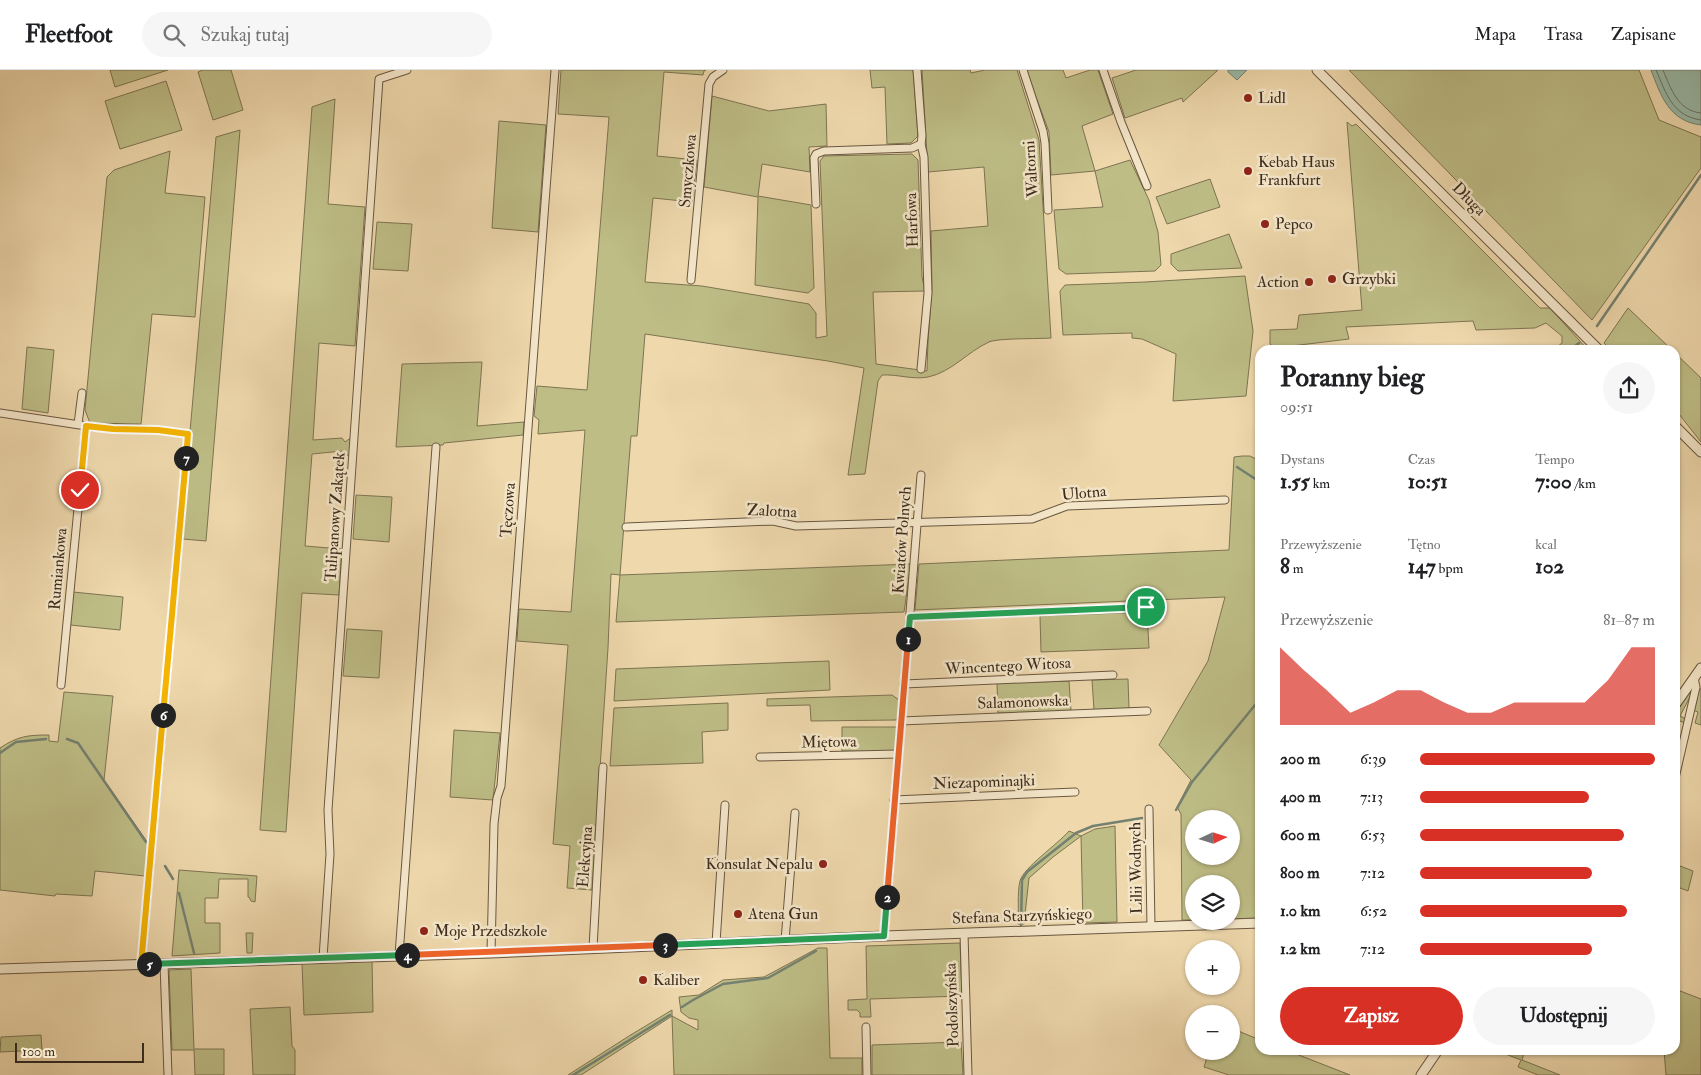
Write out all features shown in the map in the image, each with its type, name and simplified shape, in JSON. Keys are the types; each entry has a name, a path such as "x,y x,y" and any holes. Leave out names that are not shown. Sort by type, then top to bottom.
{"street":[{"name":"Tulipanowy Zakątek","path":"323,958 330,854 328,810 379,79 407,70"},
{"name":"Tęczowa","path":"492,953 494,824 497,798 501,786 555,70"},
{"name":"Smyczkowa","path":"691,280 709,84 712,77 723,70"},
{"name":"Harfowa","path":"917,70 922,136 920,144 924,157 928,293 921,368"},
{"name":"Waltorni","path":"1023,70 1045,143 1048,210"},
{"path":"1103,70 1119,117 1147,186"},
{"name":"Długa","path":"1317,70 1594,345"},
{"path":"816,204 814,158 816,154 824,151 912,148 920,144"},
{"path":"78,424 82,393"},
{"path":"0,413 86,426 158,430 188,434 141,965"},
{"name":"Rumiankowa","path":"61,685 86,426"},
{"path":"1680,431 1701,452"},
{"path":"399,955 436,447"},
{"name":"Kwiatów Polnych","path":"884,936 921,475"},
{"name":"Ulotna","path":"917,523 1032,519 1068,506 1225,500"},
{"name":"Zalotna","path":"626,527 773,521 796,526 917,523"},
{"path":"910,617 1146,607"},
{"path":"1680,698 1701,668"},
{"name":"Wincentego Witosa","path":"904,684 1113,675"},
{"path":"1680,756 1696,687 1694,678"},
{"name":"Salamonowska","path":"901,721 1147,711"},
{"name":"Miętowa","path":"760,757 898,754"},
{"name":"Elekcyjna","path":"593,948 603,767"},
{"name":"Niezapominajki","path":"894,800 1074,792"},
{"path":"716,943 725,804"},
{"name":"Lilii Wodnych","path":"1149,809 1151,927"},
{"path":"786,941 795,813"},
{"name":"Stefana Starzyńskiego","path":"0,969 492,953 884,936 1255,923"},
{"name":"Podolszyńska","path":"964,933 968,1075"},
{"path":"164,964 168,1075"},
{"path":"866,1027 867,1075"},
{"path":"1421,1075 1435,1055"}],"shaded area":[{"path":"110,70 168,70 115,87"},
{"path":"203,70 231,70 243,110 213,120 198,72"},
{"path":"561,70 706,70 703,75 664,72 657,156 697,160 692,202 653,198 645,282 702,286 809,304 816,313 816,338 827,336 820,161 824,156 912,154 918,160 922,277 925,291 873,292 876,364 927,371 932,288 931,231 988,226 984,167 928,172 922,70 970,70 971,73 985,70 1017,70 1039,140 1051,338 1009,339 989,342 945,371 928,377 882,375 878,381 865,474 848,475 864,368 645,334 637,436 631,436 620,575 611,574 592,890 567,888 570,846 553,844 568,645 517,641 519,609 571,612 585,430 538,434 539,420 534,416 537,386 587,390 609,117 558,114"},
{"path":"870,70 913,70 918,136 911,143 887,144 885,87 872,88"},
{"path":"1026,70 1063,70 1066,78 1090,70 1098,70 1113,114 1082,126 1095,171 1051,175 1049,132"},
{"path":"1136,70 1218,70 1183,102 1182,98 1125,118 1112,78"},
{"path":"1349,70 1639,70 1659,120 1701,137 1701,168 1592,320"},
{"path":"166,81 182,130 120,149 105,101"},
{"path":"712,96 769,111 826,104 827,146 809,147 810,172 762,164 758,196 811,205 814,288 808,293 755,285 758,197 704,187"},
{"path":"335,99 328,204 365,207 355,346 319,343 313,440 342,438 345,442 352,437 350,457 342,451 312,454 305,546 342,549 339,595 302,593 286,832 260,830 312,107"},
{"path":"499,121 546,125 538,232 492,228"},
{"path":"1347,122 1352,126 1356,124 1540,308 1550,308 1583,345 1559,345 1562,343 1562,336 1546,323 1535,328 1476,330 1473,321 1346,327 1349,339 1300,345 1270,344 1270,330 1297,329 1299,315 1362,310"},
{"path":"240,130 206,541 183,539 189,443 216,137"},
{"path":"170,151 165,193 205,197 195,317 152,314 141,424 90,423 85,410 107,177 114,170"},
{"path":"1130,160 1149,200 1158,232 1161,265 1155,271 1066,274 1059,269 1054,210 1103,207 1095,171"},
{"path":"1210,179 1220,207 1167,224 1156,197"},
{"path":"377,222 412,224 408,271 373,269"},
{"path":"1229,234 1242,268 1178,271 1171,264 1171,254"},
{"path":"1245,276 1253,331 1246,396 1173,401 1176,354 1142,339 1132,338 1132,333 1063,335 1060,291 1065,285"},
{"path":"1628,308 1667,345 1606,345 1604,343"},
{"path":"27,347 54,350 48,413 22,409"},
{"path":"1680,358 1701,378 1701,442 1680,415"},
{"path":"482,362 477,426 524,422 523,435 444,443 443,445 396,447 402,364"},
{"path":"1250,456 1255,458 1255,918 1240,919 1240,875 1185,875 1185,920 1182,920 1181,814 1177,807 1191,780 1159,745 1208,661 1225,597 915,610 919,564 1229,550 1234,457"},
{"path":"356,495 392,497 389,542 353,539"},
{"path":"911,564 904,612 616,622 620,575"},
{"path":"73,592 123,597 120,630 70,625"},
{"path":"1147,612 1149,648 1041,652 1040,616"},
{"path":"347,629 382,631 379,678 343,676"},
{"path":"829,661 830,690 614,701 616,669"},
{"path":"1128,679 1129,709 1094,710 1092,680"},
{"path":"1069,681 1071,711 998,713 997,683"},
{"path":"1699,689 1701,689 1701,725 1695,723 1698,712 1693,710"},
{"path":"64,692 113,696 104,780 148,843 145,876 95,871 92,896 56,894 55,896 0,890 0,748 12,741 29,736 49,735 49,741 58,742"},
{"path":"1690,692 1692,693 1680,716 1680,707"},
{"path":"892,695 899,700 896,720 811,721 810,705 767,706 767,699"},
{"path":"728,703 728,730 702,732 703,763 610,766 614,708"},
{"path":"1680,716 1686,719 1685,723 1680,721"},
{"path":"842,727 897,727 895,752 842,751"},
{"path":"454,730 500,733 493,800 450,797"},
{"path":"1115,826 1117,922 1083,923 1081,836 1095,829"},
{"path":"1069,831 1081,836 1029,878 1024,924 1018,924 1020,881 1027,870"},
{"path":"1680,866 1693,871 1688,891 1680,888"},
{"path":"179,870 257,876 255,902 251,901 248,897 248,879 219,879 218,898 205,898 205,923 220,923 220,953 172,956"},
{"path":"246,933 253,933 252,953 247,953"},
{"path":"960,943 962,996 870,999 871,1017 860,1017 860,1013 857,1010 848,1010 848,1000 867,999 866,946"},
{"path":"818,948 827,948 830,1058 862,1058 862,1075 674,1075 672,1016 698,1030 698,1020 689,1018 681,1012 679,997 699,995 723,980 764,977"},
{"path":"372,961 373,1012 304,1015 302,963"},
{"path":"191,969 194,1049 224,1049 224,1075 195,1075 194,1050 172,1050 169,970"},
{"path":"1680,991 1701,999 1701,1075 1666,1075 1664,1055 1680,1055"},
{"path":"290,1007 292,1046 295,1050 295,1075 253,1075 250,1009"},
{"path":"672,1010 672,1016 581,1075 568,1075"},
{"path":"1240,1032 1255,1038 1255,1055 1299,1055 1350,1075 1229,1075 1204,1067 1206,1060 1240,1060"},
{"path":"41,1035 42,1050 0,1052 1,1037"},
{"path":"961,1042 963,1075 872,1075 872,1045"},
{"path":"1508,1055 1524,1055 1522,1060 1560,1075 1538,1075 1518,1067 1521,1060"}],"water":[{"path":"1228,70 1247,70 1237,80"},
{"path":"1651,70 1701,70 1701,125 1690,123 1674,113 1663,98"}],"waterway":[{"path":"1597,326 1701,175"},
{"path":"1237,467 1255,479"},
{"path":"1176,810 1192,782 1255,705"},
{"path":"0,753 16,742 46,739"},
{"path":"67,739 78,743 146,842"},
{"path":"1021,925 1022,880 1027,872 1076,833 1093,826 1142,818"},
{"path":"165,866 173,879"},
{"path":"179,893 194,953"},
{"path":"682,1007 723,984 768,978 816,951"},
{"path":"573,1075 670,1015"}],"place":[{"name":"Lidl","path":"1248,98"},
{"name":"Kebab Haus Frankfurt","path":"1248,171"},
{"name":"Pepco","path":"1265,224"},
{"name":"Grzybki","path":"1332,279"},
{"name":"Action","path":"1309,282"},
{"name":"Konsulat Nepalu","path":"823,864"},
{"name":"Atena Gun","path":"738,914"},
{"name":"Moje Przedszkole","path":"424,931"},
{"name":"Kaliber","path":"643,980"}],"route":[{"path":"80,490 86,426 158,430 188,434 141,965 296,958 492,953 884,936 910,617 1146,607"}]}
